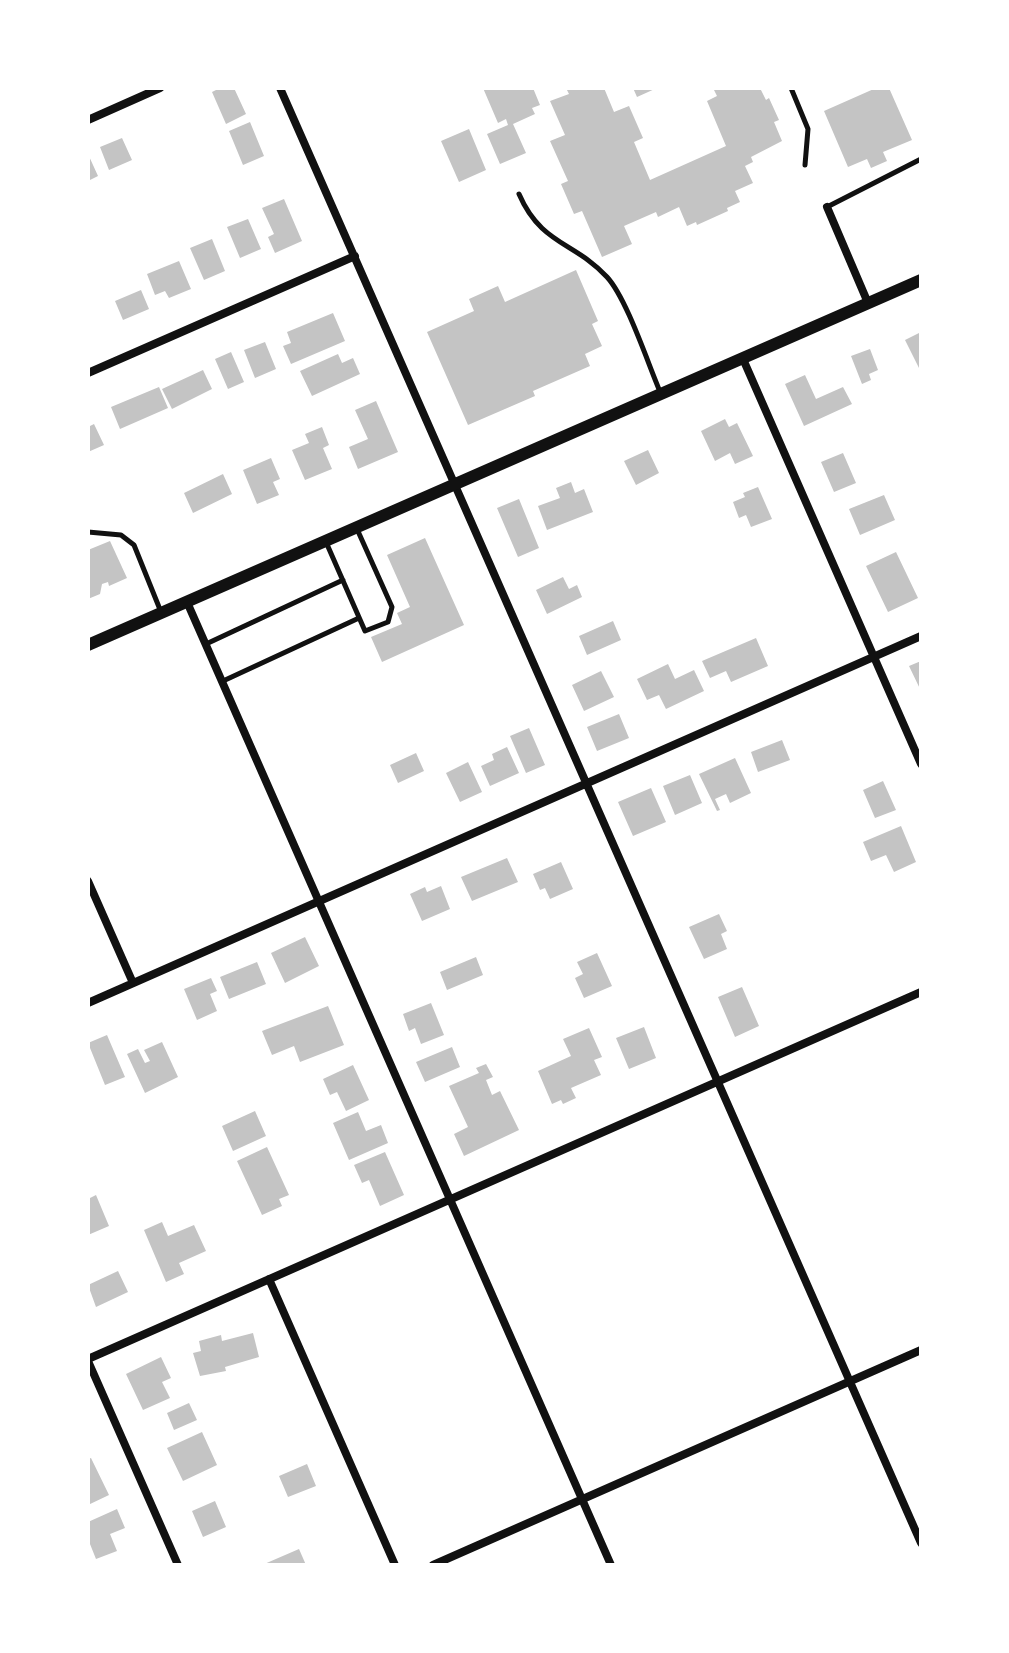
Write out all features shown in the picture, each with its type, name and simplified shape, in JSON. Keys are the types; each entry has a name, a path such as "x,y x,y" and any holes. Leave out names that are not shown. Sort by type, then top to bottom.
{"street":[{"path":"88,120 160,88"},
{"path":"280,88 921,1543"},
{"path":"827,207 868,303"},
{"path":"88,373 355,256"},
{"path":"88,645 921,280"},
{"path":"743,359 921,764"},
{"path":"187,602 611,1565"},
{"path":"88,1003 921,636"},
{"path":"88,881 133,983"},
{"path":"178,1565 88,1360 921,992"},
{"path":"269,1279 395,1565"},
{"path":"433,1565 921,1350"}],"lane":[{"path":"791,88 808,129 805,165"},
{"path":"827,207 921,159"},
{"path":"519,194 528,215 540,229 600,271 614,287 661,395"},
{"path":"325,541 365,631 388,622 392,607 356,528"},
{"path":"88,532 121,535 134,545 161,613"},
{"path":"206,644 343,580"},
{"path":"222,682 359,618"}],"building":[{"path":"220,88 234,88 246,114 226,124 212,92"},
{"path":"483,88 533,88 540,105 532,108 535,114 513,124 526,153 500,164 487,134 508,125 506,119 498,123"},
{"path":"566,88 604,88 614,112 629,106 643,138 634,142 650,180 726,146 707,101 717,96 713,88 760,88 766,100 769,98 779,120 774,122 782,141 751,157 753,162 745,166 753,183 735,191 740,202 727,208 728,211 697,225 696,222 687,226 679,207 658,217 656,212 624,226 632,244 602,257 582,211 574,214 561,184 568,181 550,141 565,135 550,101 569,94"},
{"path":"633,88 657,88 637,97"},
{"path":"876,88 889,88 912,140 883,152 887,161 871,168 867,159 848,167 824,111"},
{"path":"250,122 264,156 243,165 229,131"},
{"path":"469,129 486,170 459,182 441,141"},
{"path":"122,138 132,160 109,170 100,147"},
{"path":"88,154 98,176 88,181"},
{"path":"284,199 302,241 275,253 268,237 274,234 262,208"},
{"path":"248,219 261,249 240,258 227,227"},
{"path":"212,239 225,271 204,280 190,248"},
{"path":"179,261 191,289 169,298 165,291 155,295 147,274"},
{"path":"576,270 598,321 592,324 602,346 585,354 590,366 533,391 535,396 468,425 427,332 474,311 469,299 498,286 505,302"},
{"path":"141,290 149,309 123,320 115,301"},
{"path":"333,313 345,341 291,364 283,346 291,343 287,332"},
{"path":"921,332 921,372 905,340"},
{"path":"265,342 276,369 255,378 244,350"},
{"path":"870,349 878,370 869,374 871,380 862,384 851,356"},
{"path":"231,352 244,382 228,389 215,359"},
{"path":"338,354 342,363 353,358 360,374 312,396 300,371"},
{"path":"203,370 212,389 172,409 162,389"},
{"path":"805,375 816,399 843,387 852,404 804,426 785,384"},
{"path":"159,387 168,408 120,429 111,407"},
{"path":"376,401 398,452 358,469 349,447 368,439 355,410"},
{"path":"725,419 729,427 737,423 753,456 735,464 730,453 715,461 701,431"},
{"path":"94,424 104,445 88,452 88,427"},
{"path":"322,427 329,445 323,448 332,469 305,480 292,450 309,443 305,434"},
{"path":"648,450 659,473 636,485 624,461"},
{"path":"843,453 856,483 834,492 821,462"},
{"path":"271,458 280,479 273,482 279,495 257,504 243,470"},
{"path":"223,474 232,494 193,513 184,493"},
{"path":"571,482 575,493 584,489 593,512 547,530 538,506 560,498 556,488"},
{"path":"758,487 772,519 751,527 746,515 739,518 733,502 745,497 743,493"},
{"path":"884,495 895,520 860,535 849,509"},
{"path":"519,499 539,548 518,557 497,508"},
{"path":"425,538 464,625 382,662 371,637 402,624 397,613 410,607 387,555"},
{"path":"110,541 127,578 109,586 108,582 102,584 100,594 88,599 88,550"},
{"path":"896,552 918,598 888,612 866,566"},
{"path":"563,577 569,589 577,585 582,597 547,614 536,590"},
{"path":"613,621 621,640 587,655 579,636"},
{"path":"756,638 768,666 731,682 726,671 710,678 702,661"},
{"path":"921,661 921,691 909,666"},
{"path":"668,664 675,679 694,670 704,691 666,709 659,695 647,700 637,679"},
{"path":"601,671 614,697 584,711 572,685"},
{"path":"619,714 629,738 597,751 587,727"},
{"path":"529,728 545,765 526,773 510,736"},
{"path":"782,740 790,760 758,772 751,752"},
{"path":"507,747 519,773 490,786 481,766 494,760 492,754"},
{"path":"416,753 424,771 398,783 390,765"},
{"path":"735,758 751,793 730,803 726,794 715,799 720,810 717,811 699,774"},
{"path":"468,762 482,792 460,802 446,773"},
{"path":"690,775 702,803 675,815 663,786"},
{"path":"883,781 896,810 875,818 863,790"},
{"path":"651,788 666,822 633,836 618,802"},
{"path":"901,826 916,862 894,872 886,855 871,861 863,842"},
{"path":"507,858 518,882 472,901 461,877"},
{"path":"561,862 573,889 550,899 545,888 540,890 533,874"},
{"path":"441,886 450,909 422,921 410,894 425,887 427,892"},
{"path":"719,914 727,931 721,934 727,949 704,959 689,927"},
{"path":"305,937 319,966 285,983 271,953"},
{"path":"597,953 612,986 584,998 575,978 583,974 577,962"},
{"path":"476,957 483,975 447,990 440,972"},
{"path":"257,962 266,984 229,999 220,977"},
{"path":"211,978 217,991 210,994 217,1011 197,1020 184,989"},
{"path":"742,987 759,1026 735,1037 718,997"},
{"path":"431,1003 444,1035 421,1044 415,1028 409,1031 403,1014"},
{"path":"328,1006 344,1045 300,1062 294,1046 272,1055 262,1031"},
{"path":"644,1027 656,1058 629,1069 616,1038"},
{"path":"589,1028 602,1057 594,1060 601,1075 571,1088 576,1098 563,1104 561,1100 552,1104 538,1071 571,1056 563,1039"},
{"path":"107,1035 125,1077 105,1085 88,1043"},
{"path":"162,1042 178,1077 145,1093 127,1054 138,1049 145,1063 150,1061 144,1050"},
{"path":"452,1047 460,1067 425,1082 416,1062"},
{"path":"486,1064 493,1077 486,1080 492,1095 500,1091 519,1130 464,1156 454,1134 468,1127 449,1086 479,1073 476,1068"},
{"path":"353,1065 369,1100 346,1111 337,1092 330,1095 323,1079"},
{"path":"255,1111 266,1136 233,1151 222,1126"},
{"path":"358,1112 366,1131 381,1125 388,1143 349,1160 333,1123"},
{"path":"267,1147 289,1195 279,1199 282,1206 262,1215 237,1161"},
{"path":"385,1152 404,1195 380,1206 369,1180 362,1183 354,1165"},
{"path":"96,1195 109,1226 88,1235 88,1199"},
{"path":"162,1222 168,1236 194,1225 206,1251 179,1263 184,1274 166,1282 144,1230"},
{"path":"118,1271 128,1292 96,1307 88,1285"},
{"path":"253,1333 259,1357 225,1367 226,1371 200,1376 193,1353 201,1351 199,1341 221,1335 222,1341"},
{"path":"161,1357 171,1378 162,1382 170,1398 143,1410 126,1374"},
{"path":"189,1403 197,1420 174,1430 167,1413"},
{"path":"202,1432 217,1465 183,1481 167,1448"},
{"path":"91,1458 109,1495 88,1505 88,1459"},
{"path":"307,1464 316,1486 288,1497 279,1476"},
{"path":"215,1501 226,1527 203,1537 192,1511"},
{"path":"117,1509 125,1528 110,1534 117,1551 96,1559 88,1539 88,1522"},
{"path":"299,1549 306,1565 262,1565"}]}
